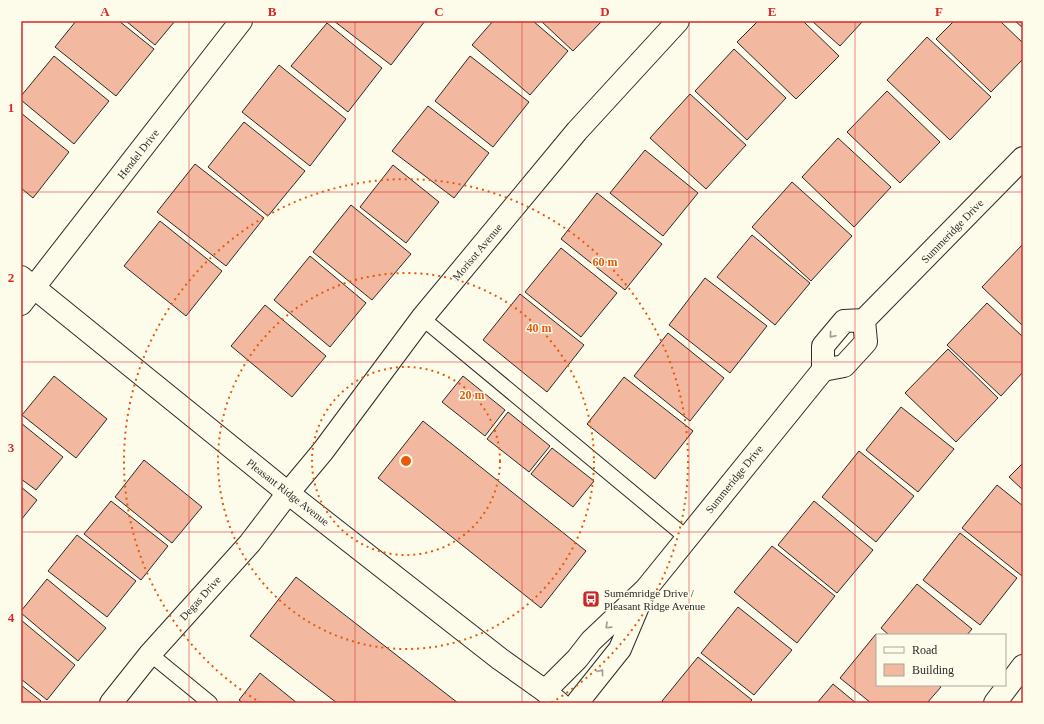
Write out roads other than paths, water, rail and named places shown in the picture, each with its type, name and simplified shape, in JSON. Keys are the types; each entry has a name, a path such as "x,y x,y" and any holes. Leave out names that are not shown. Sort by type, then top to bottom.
{"street":[{"name":"Hendel Drive","path":"25,290 241,21"},
{"name":"Morisot Avenue","path":"288,493 324,451 422,318 577,131 678,21"},
{"name":"Summeridge Drive","path":"864,320 1023,158"},
{"name":"Pleasant Ridge Avenue","path":"25,290 500,659 546,699"},
{"path":"864,320 866,342 844,366 823,370 823,346 844,321 864,320"},
{"name":"Summeridge Drive","path":"546,699 592,641 646,589 823,370"},
{"name":"Degas Drive","path":"112,703 150,654 250,543 288,493"},
{"name":"Summeridge Drive","path":"577,703 620,649 646,589"},
{"path":"995,703 1023,666"}],"lane":[{"path":"422,318 686,538"},
{"path":"150,654 210,703"}],"place":[{"name":"Sumemridge Drive / Pleasant Ridge Avenue","path":"591,599"}]}
